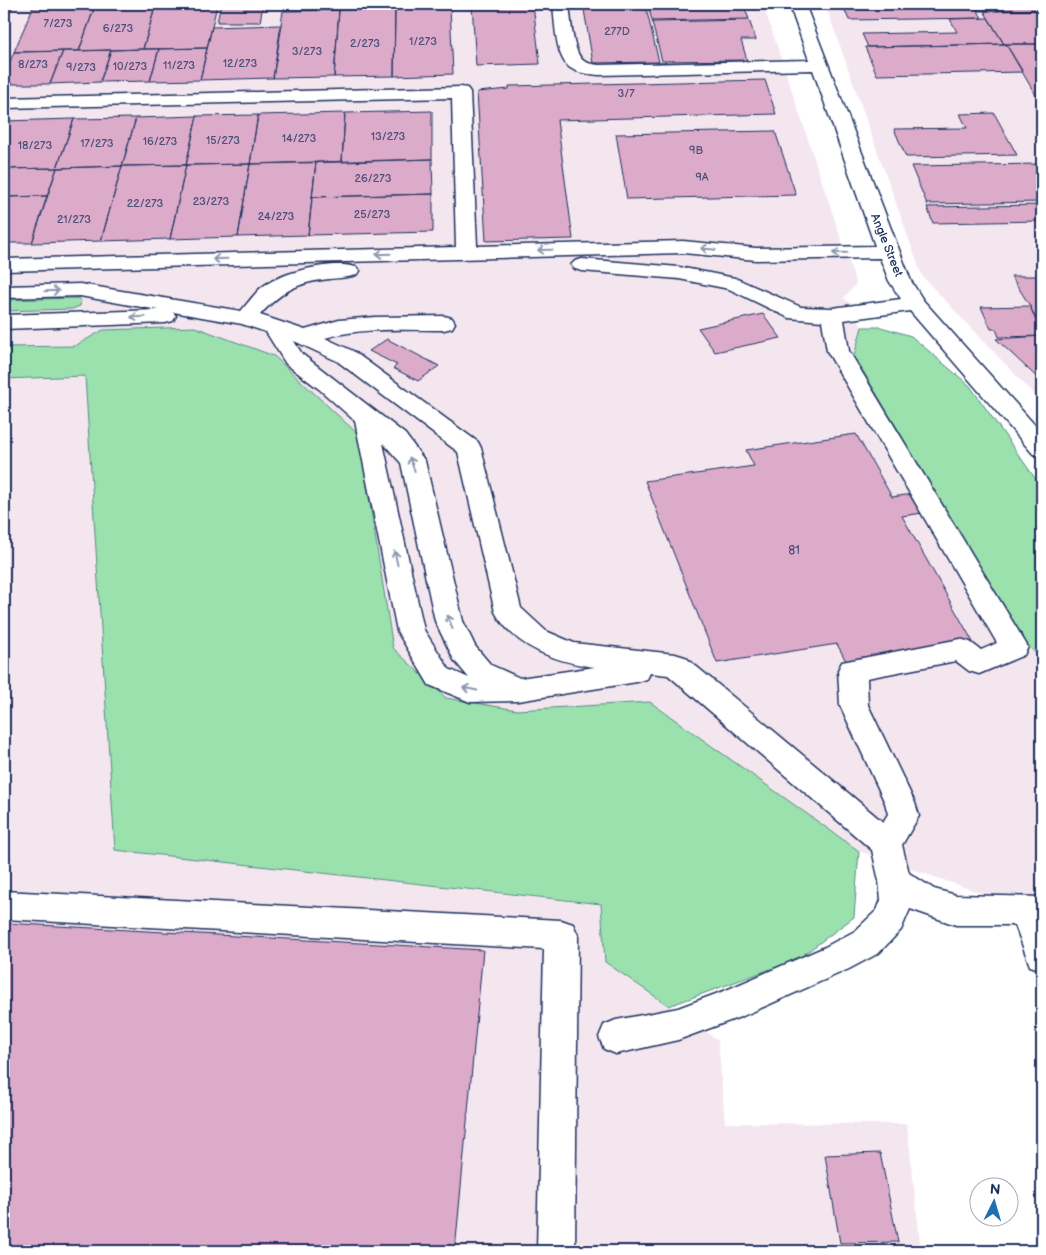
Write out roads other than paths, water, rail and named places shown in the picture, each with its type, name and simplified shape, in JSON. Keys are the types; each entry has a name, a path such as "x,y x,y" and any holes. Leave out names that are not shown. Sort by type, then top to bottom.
{"street":[{"path":"561,4 569,55 577,65 586,68 599,70 820,64"},
{"name":"Angle Street","path":"797,4 900,280 915,304 1042,448"},
{"path":"4,103 461,92 466,252"},
{"path":"4,265 683,246 756,254 888,252"},
{"path":"4,322 234,316 278,287 312,275 340,272 594,265 679,273 735,284 797,313 832,315 915,304"},
{"path":"4,292 80,290 234,316 273,326 304,337 345,356 469,448 509,612 536,638 570,653 675,665 886,843 895,881 897,900 889,920 867,942 837,958 731,1005 678,1024 616,1037"},
{"path":"832,315 838,351 1014,647 979,663 960,650 852,670 854,705 900,803 904,816 886,843"},
{"path":"304,337 339,327 375,324 444,323"},
{"path":"273,326 294,359 396,440 413,461 448,621 464,652 481,673 518,690"},
{"path":"366,418 411,631 439,677 470,691 518,690 675,665"},
{"path":"895,881 925,901 956,910 1034,911 1042,955"},
{"path":"4,905 561,935 556,1251"}]}
